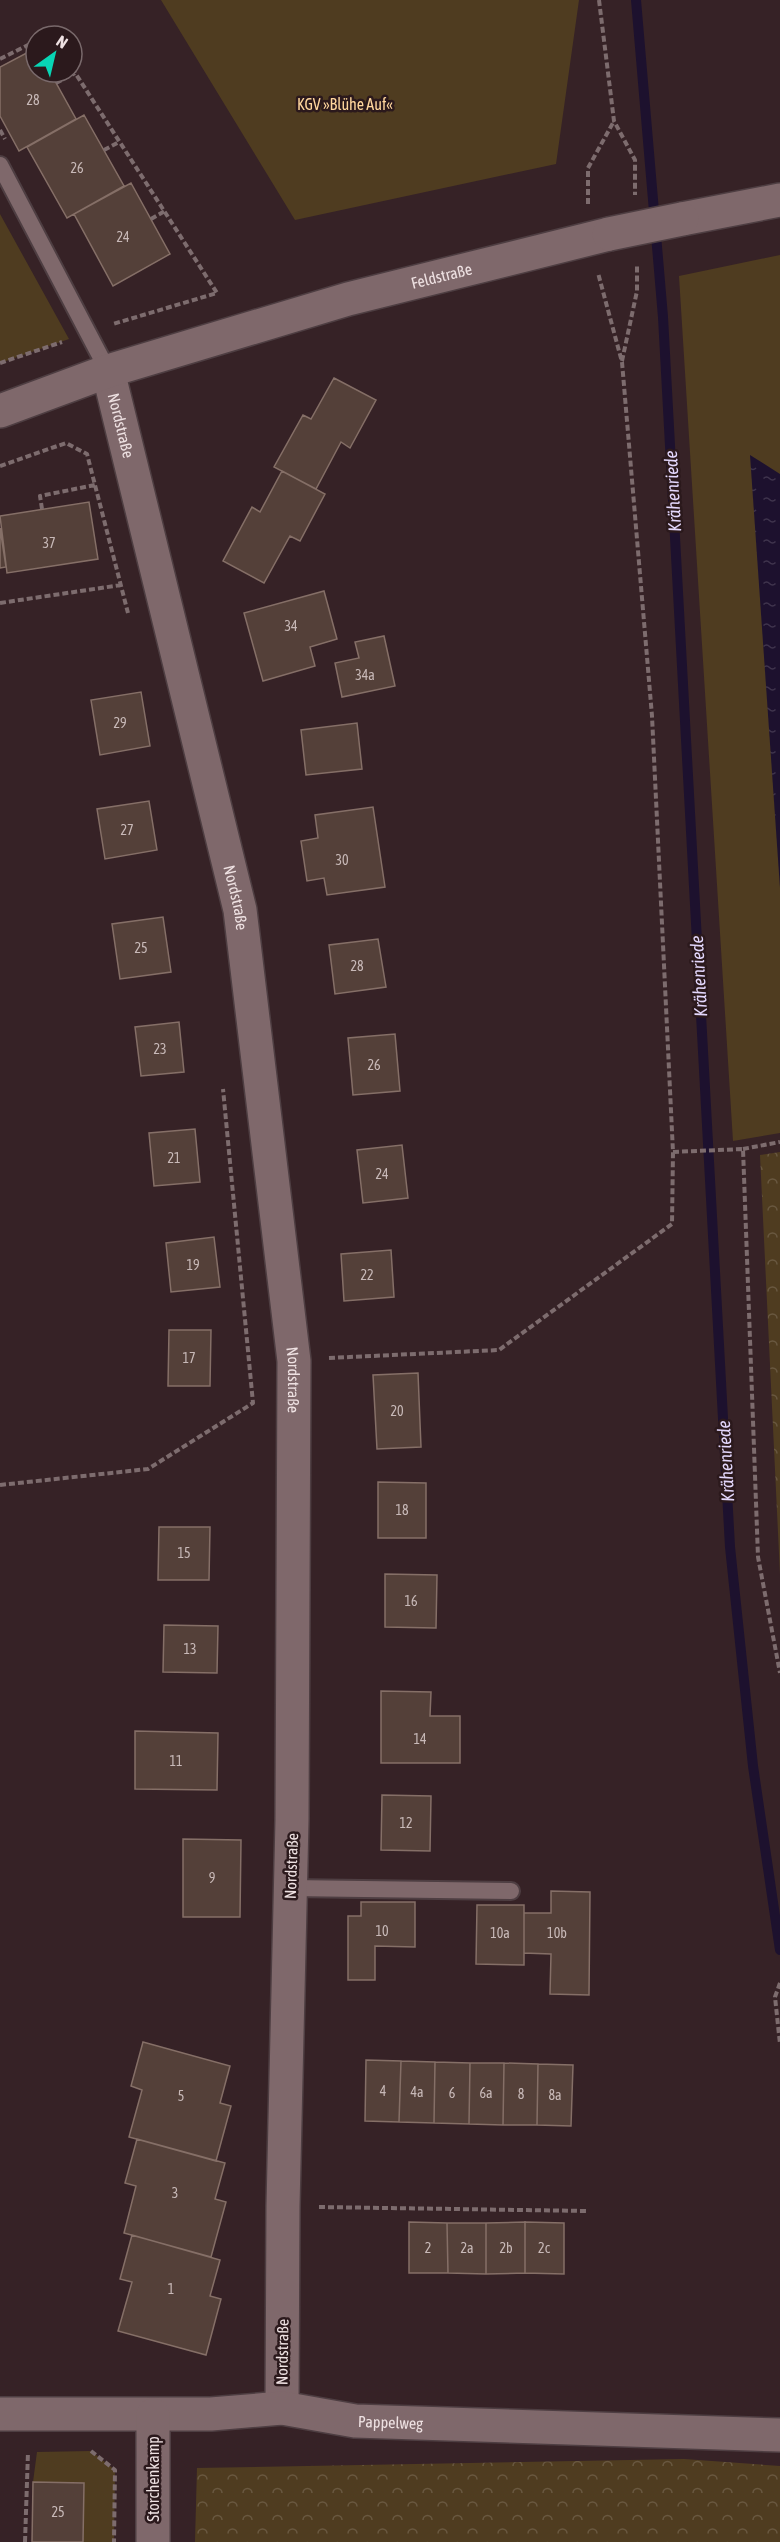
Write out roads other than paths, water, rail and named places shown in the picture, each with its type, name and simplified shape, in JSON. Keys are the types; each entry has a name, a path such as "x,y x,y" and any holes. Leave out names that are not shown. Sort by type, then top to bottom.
{"street":[{"name":"Feldstraße","path":"0,411 108,371 348,299 599,237 780,201"},
{"name":"Nordstraße","path":"108,371 240,910 294,1361 290,1888 283,2206 282,2408"},
{"name":"Pappelweg","path":"0,2415 211,2414 282,2408 355,2421 780,2435"},
{"name":"Storchenkamp","path":"153,2415 153,2542"}],"lane":[{"path":"0,165 108,371"},
{"path":"290,1888 511,1891"}],"water":[{"path":"750,455 780,474 780,888"}],"waterway":[{"name":"Krähenriede","path":"636,0 663,317 730,1547 753,1766 780,1950"}],"park label":[{"name":"KGV »Blühe Auf«","path":"345,104"}]}
